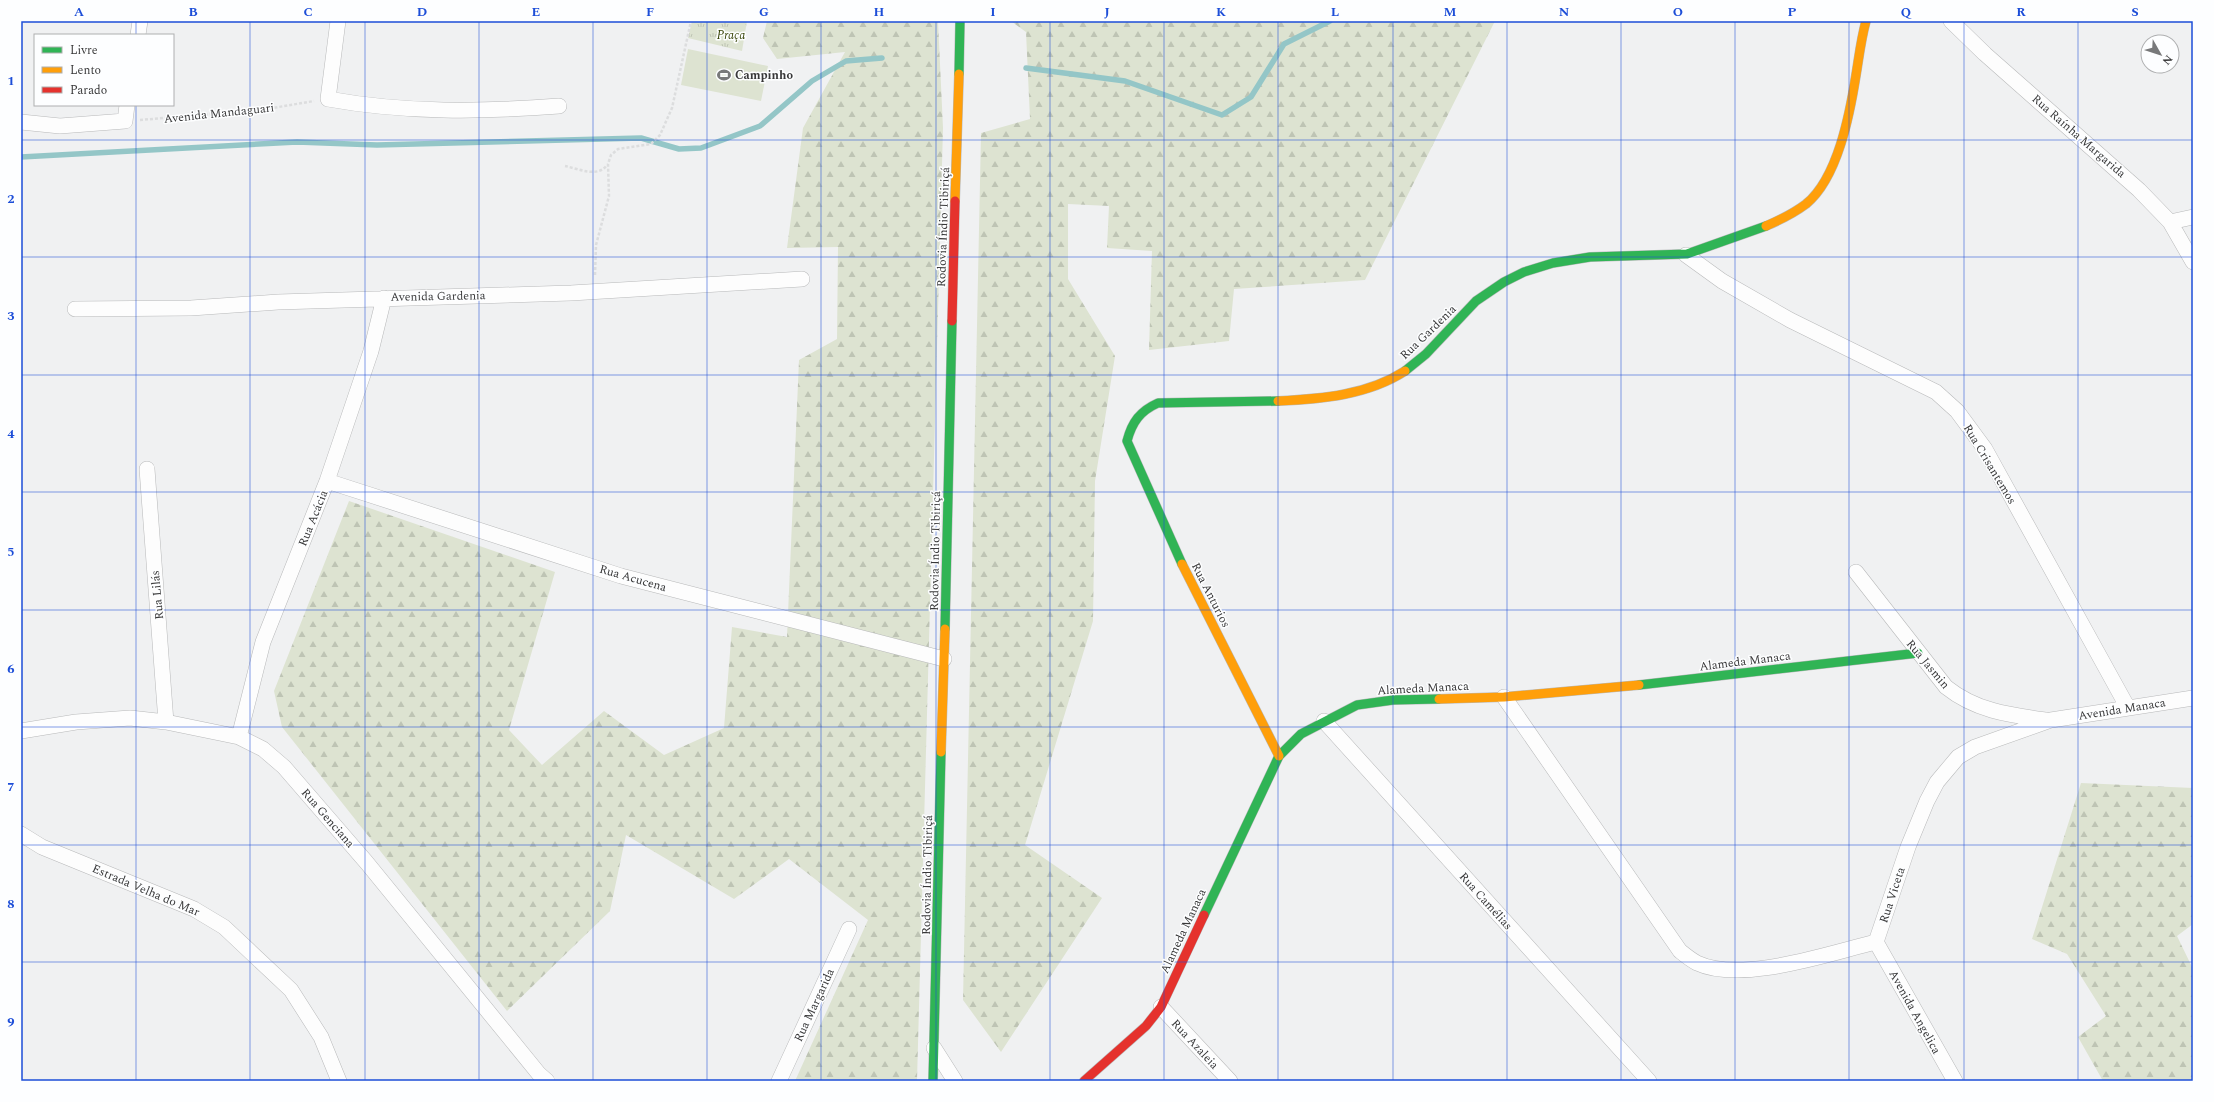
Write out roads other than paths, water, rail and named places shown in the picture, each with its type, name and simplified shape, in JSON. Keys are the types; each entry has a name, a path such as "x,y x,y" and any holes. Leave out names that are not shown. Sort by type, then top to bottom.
{"main road":[{"name":"Rodovia Índio Tibiriçá","path":"933,1081 960,21"},
{"path":"1686,255 1758,229 1807,202 1820,188 1838,150 1855,84 1860,38 1866,21"},
{"name":"Rua Gardenia","path":"1127,441 1131,426 1137,417 1146,408 1158,403 1305,400 1362,391 1392,379 1414,364 1479,299 1505,280 1536,267 1568,259 1657,254 1686,255"},
{"name":"Rua Anturios","path":"1127,441 1177,554 1279,756"},
{"name":"Alameda Manaca","path":"1084,1081 1146,1026 1161,1007 1262,789 1279,756 1301,734 1324,721 1357,705 1393,700 1504,697 1633,686 1918,653"}],"street":[{"path":"138,34 140,21"},
{"path":"338,21 328,99 415,110 493,111 559,106"},
{"name":"Rua Raínha Margarida","path":"1951,21 1985,54 2140,190 2170,222 2193,262"},
{"path":"21,122 60,126 125,122 127,106"},
{"path":"2170,222 2193,217"},
{"name":"Rua Crisantemos","path":"1686,255 1722,281 1790,320 1936,392 1957,411 1985,449 2128,708"},
{"name":"Avenida Gardenia","path":"75,309 191,308 278,302 594,292 802,280"},
{"name":"Rua Acácia","path":"239,737 263,642 327,481 371,351 384,298"},
{"name":"Rua Lilás","path":"147,469 166,722"},
{"name":"Rua Acucena","path":"327,481 621,576 944,659"},
{"name":"Rua Jasmin","path":"1856,572 1946,687 1969,703 1989,711 2051,720"},
{"path":"1504,697 1680,951 1698,963 1711,967 1737,970 1765,969 1876,942"},
{"name":"Avenida Manaca","path":"2051,720 2193,698"},
{"name":"Rua Genciana","path":"21,731 76,722 130,718 166,722 239,737 263,748 284,767 367,863 539,1074 547,1081"},
{"name":"Rua Viceta","path":"1876,942 1908,847 1927,801 1937,782 1947,769 1958,757 1975,747 2051,720"},
{"name":"Rua Camélias","path":"1324,721 1649,1081"},
{"name":"Estrada Velha do Mar","path":"21,834 42,847 194,909 224,927 291,990 321,1037 339,1081"},
{"name":"Rua Margarida","path":"779,1081 849,929"},
{"name":"Avenida Angelica","path":"1876,942 1955,1081"},
{"name":"Rua Azaleia","path":"1161,1007 1230,1081"},
{"path":"934,1048 955,1081"}],"waterway":[{"path":"1026,68 1125,81 1222,115 1251,97 1284,44 1330,21"},
{"path":"21,157 297,142 377,145 641,138 679,149 701,148 760,126 812,81 846,61 882,58"}],"place":[{"name":"Campinho","path":"724,75"}],"park label":[{"name":"Praça","path":"731,35"}]}
